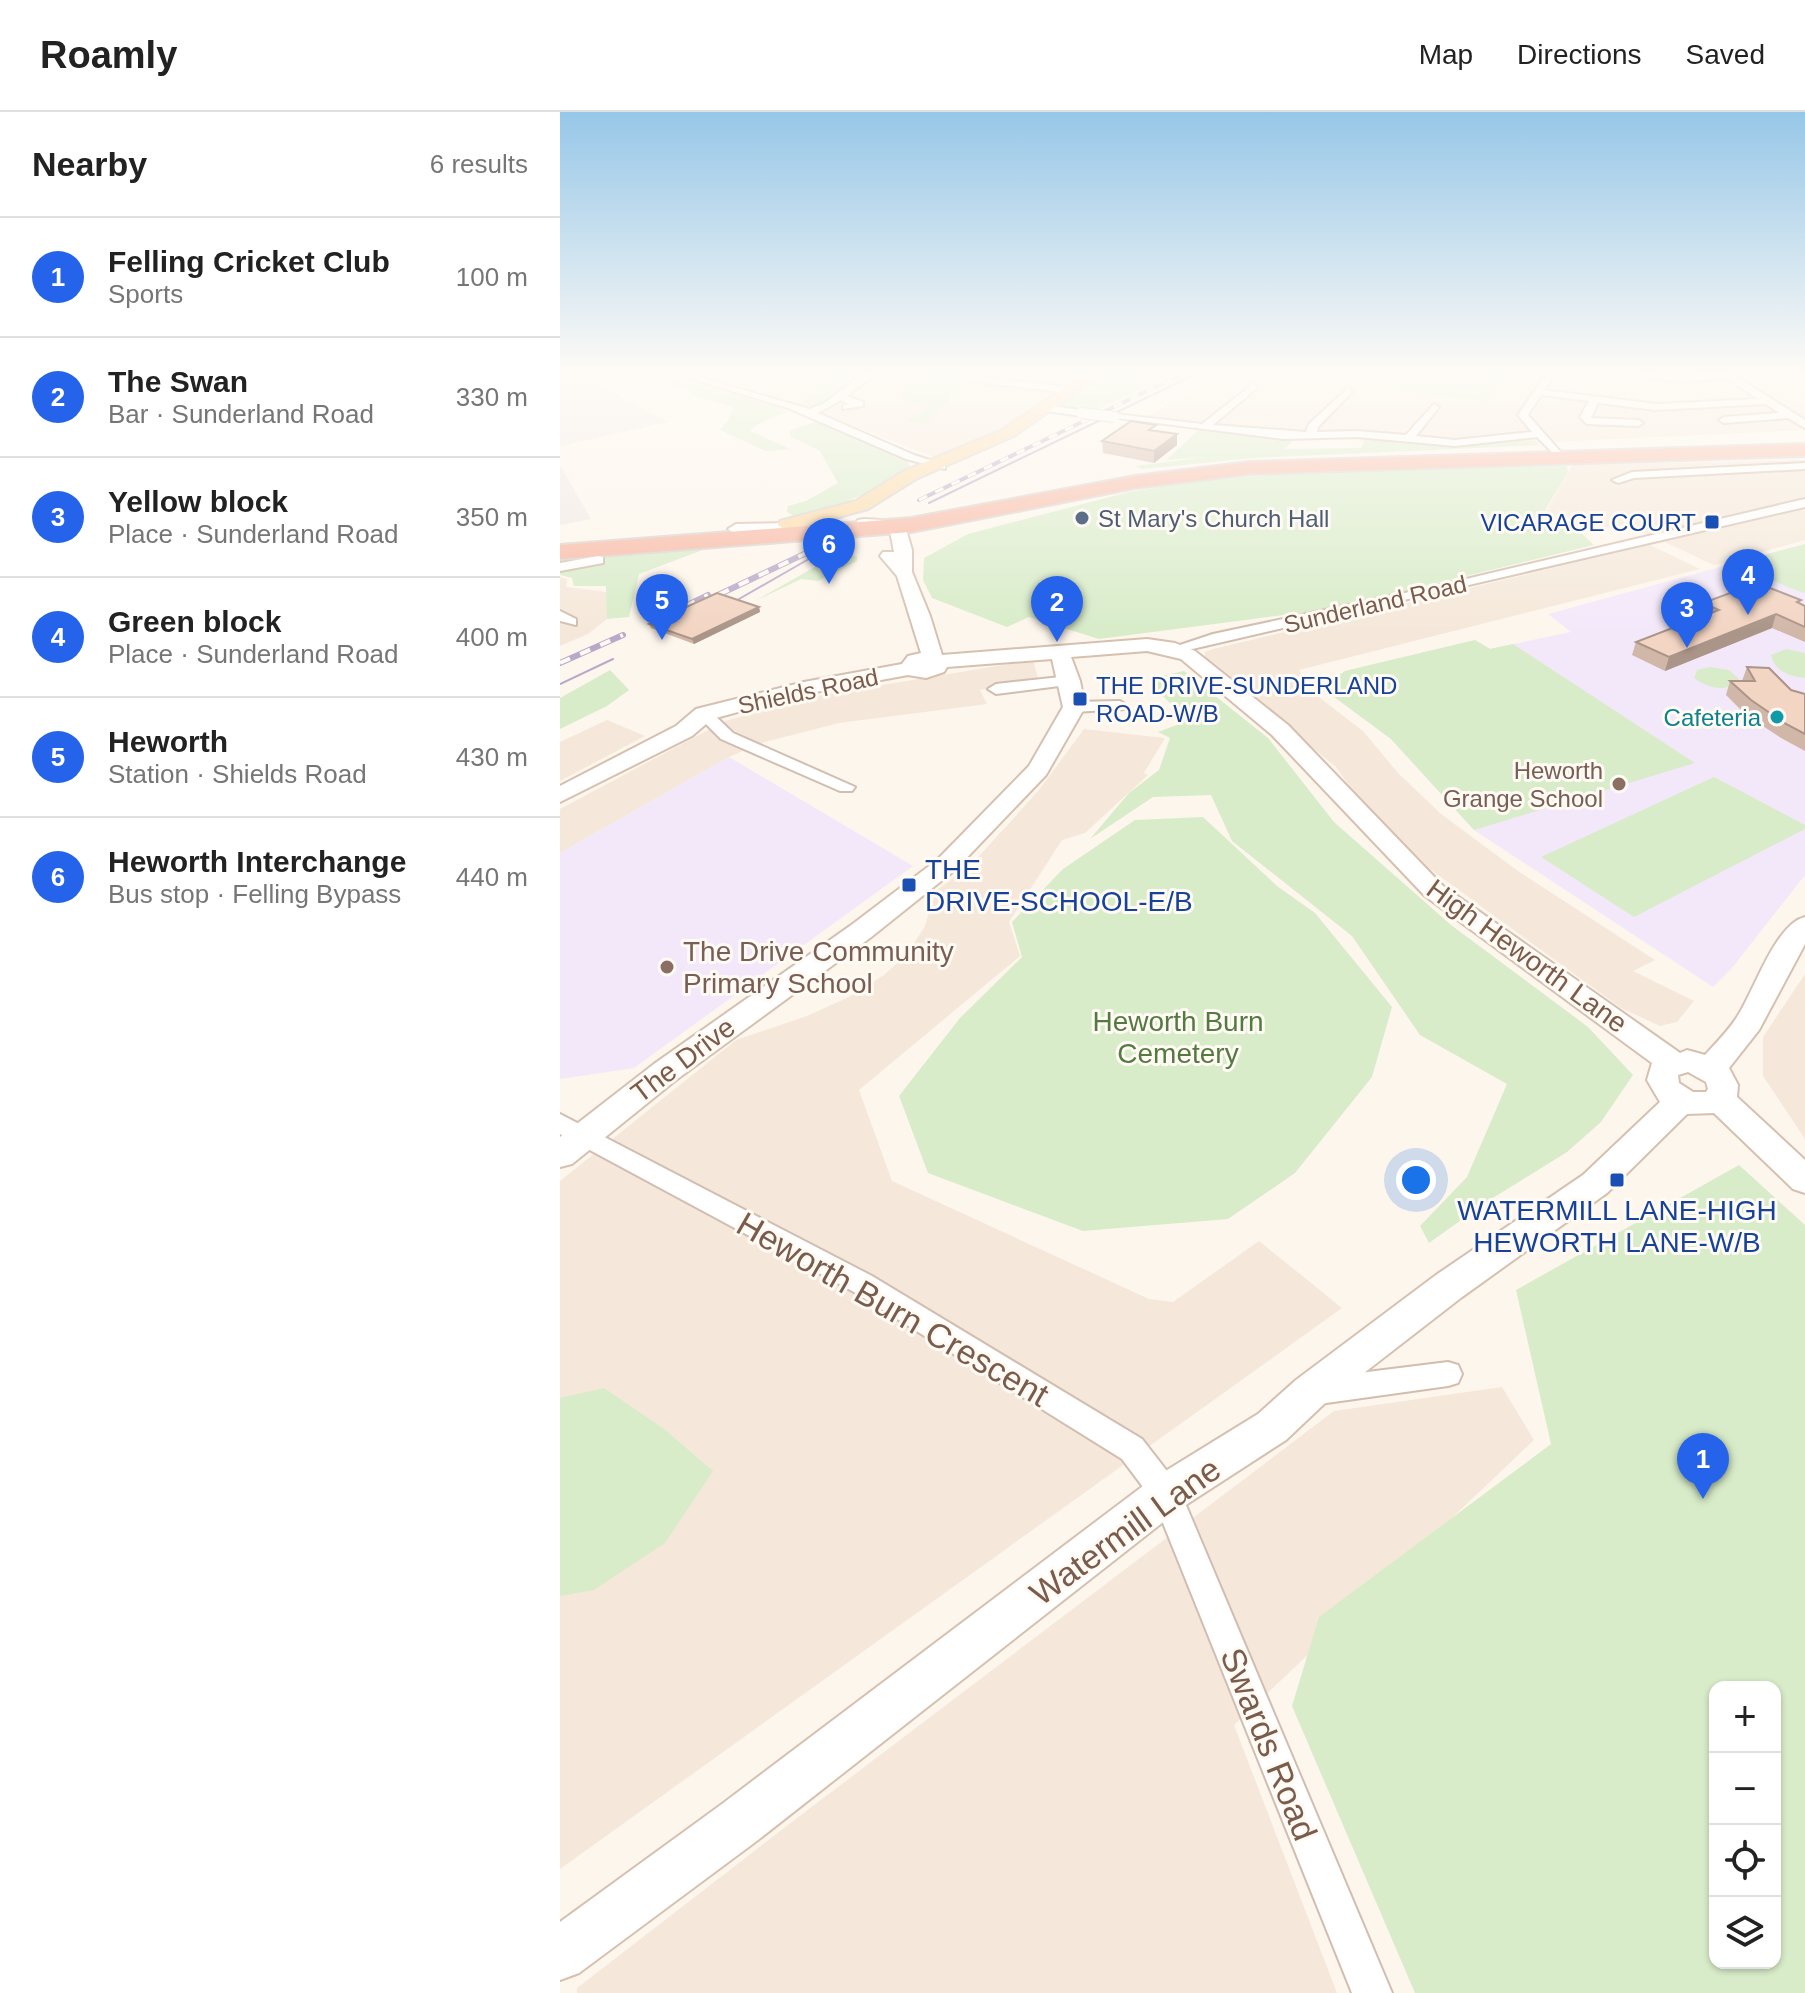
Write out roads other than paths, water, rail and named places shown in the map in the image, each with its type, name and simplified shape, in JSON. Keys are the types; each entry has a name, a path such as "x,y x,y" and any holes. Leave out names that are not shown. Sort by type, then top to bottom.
{"highway":[{"path":"560,552 839,531 1120,477 1229,463 1334,458"},
{"path":"952,520 1135,482 1249,468 1396,458"},
{"path":"560,544 787,525 952,520 1005,514 1068,495"}],"main road":[{"path":"956,458 902,485 886,522 980,514"}],"street":[{"path":"917,458 937,466"},
{"path":"1618,480 1632,475 1805,466"},
{"name":"Sunderland Road","path":"925,662 1147,645 1175,649 1805,503"},
{"path":"736,529 761,531 886,522 923,622 925,662"},
{"path":"560,567 598,560"},
{"name":"High Heworth Lane","path":"1175,649 1188,655 1280,730 1434,891 1696,1083 1805,1180"},
{"path":"1060,653 1072,694"},
{"name":"Shields Road","path":"704,714 804,688 925,662"},
{"path":"996,689 1072,694 1120,706"},
{"name":"The Drive","path":"560,1155 665,1072 860,932 946,865 1038,770 1072,694"},
{"path":"560,795 684,731 704,714 727,736 846,787"},
{"name":"Watermill Lane","path":"560,1954 740,1822 1166,1494 1272,1427 1310,1392 1449,1286 1595,1184 1696,1083 1749,1023 1786,951 1805,925"},
{"name":"Heworth Burn Crescent","path":"560,1123 863,1284 1132,1449 1166,1494"},
{"path":"1310,1392 1448,1374"},
{"name":"Swards Road","path":"1166,1494 1372,1993"}],"tram line":[{"path":"929,503 1022,458"},
{"path":"732,603 828,548"},
{"path":"560,684 613,659"}],"railway":[{"path":"919,500 1007,458"},
{"path":"699,604 821,546"},
{"path":"665,616 708,595"},
{"path":"560,663 623,635"}],"place":[{"name":"St Mary's Church Hall","path":"1082,518"},
{"name":"VICARAGE COURT","path":"1712,522"},
{"name":"Heworth Interchange","path":"829,584"},
{"name":"Green block","path":"1748,615"},
{"name":"Heworth","path":"662,640"},
{"name":"The Swan","path":"1057,642"},
{"name":"Yellow block","path":"1687,648"},
{"name":"THE DRIVE-SUNDERLAND ROAD-W/B","path":"1080,699"},
{"name":"Cafeteria","path":"1777,717"},
{"name":"Heworth Grange School","path":"1619,784"},
{"name":"THE DRIVE-SCHOOL-E/B","path":"909,885"},
{"name":"The Drive Community Primary School","path":"667,967"},
{"name":"WATERMILL LANE-HIGH HEWORTH LANE-W/B","path":"1617,1180"},
{"name":"Felling Cricket Club","path":"1703,1499"}],"park label":[{"name":"Heworth Burn Cemetery","path":"1178,1037"}]}
